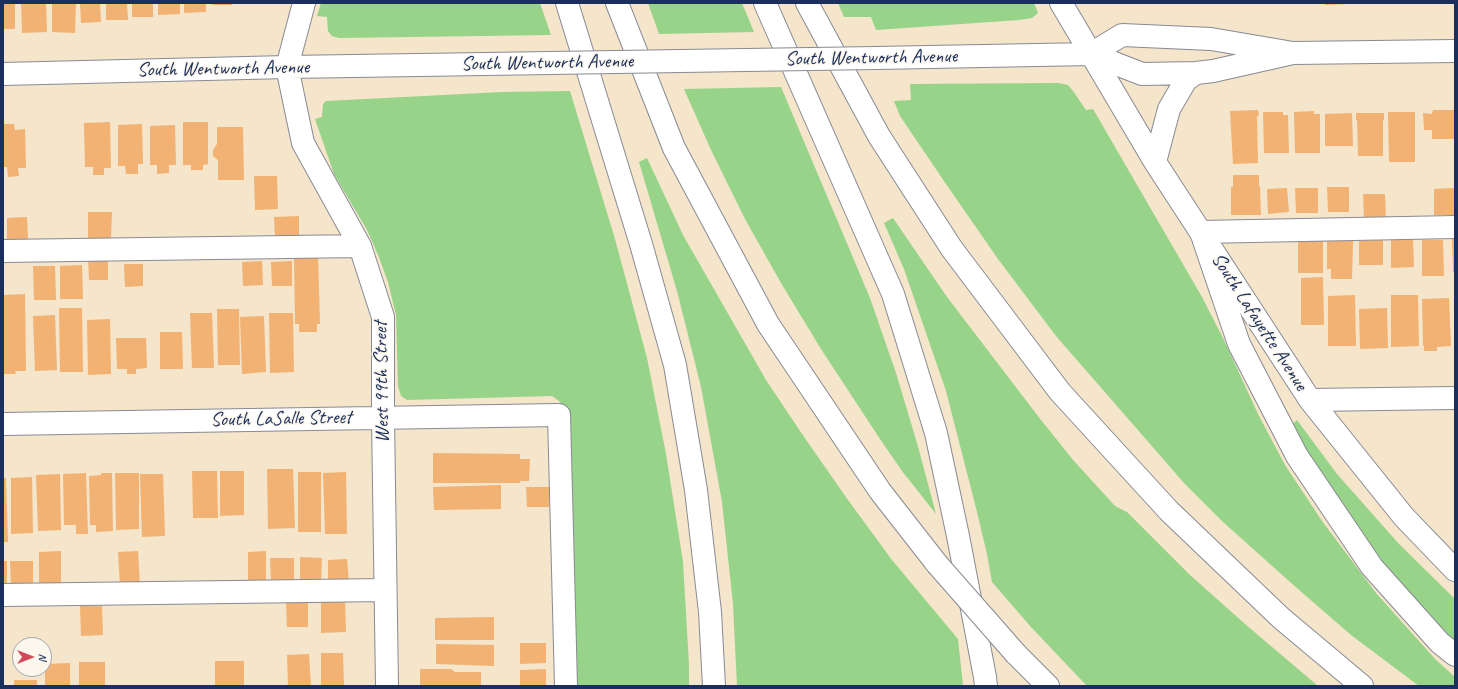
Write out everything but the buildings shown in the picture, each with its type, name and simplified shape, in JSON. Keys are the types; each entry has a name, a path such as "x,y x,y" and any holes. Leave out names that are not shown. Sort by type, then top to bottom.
{"main road":[{"name":"West 99th Street","path":"304,3 287,67 303,143 360,246 383,317 387,686"},
{"path":"567,3 642,244 675,365 696,490 710,612 714,686"},
{"path":"618,3 674,148 768,324 880,491 937,564 1016,654 1048,686"},
{"path":"765,3 893,294 936,433 959,543 986,686"},
{"path":"807,3 879,136 952,249 1060,392 1169,511 1282,618 1362,686"},
{"name":"South Lafayette Avenue","path":"1061,3 1155,162 1310,400 1404,517 1455,570"},
{"name":"South Wentworth Avenue","path":"1090,54 1122,35 1211,39 1293,53 1455,51"},
{"name":"South Wentworth Avenue","path":"3,74 287,67 1090,54 1142,74 1196,73 1213,71 1293,53"},
{"path":"1155,162 1169,110 1186,80 1196,73"},
{"path":"1455,227 1201,232 1239,344 1297,456 1372,567 1440,642 1455,655"},
{"path":"3,251 360,246"},
{"path":"1310,400 1455,398"},
{"name":"South LaSalle Street","path":"3,424 559,415 566,686"},
{"path":"3,595 385,590"}],"green space":[{"path":"321,3 540,3 551,35 339,38 332,36 328,31 327,17 317,16"},
{"path":"648,3 742,3 754,32 659,34"},
{"path":"838,3 1034,3 1038,13 1032,18 1019,20 876,30 871,17 844,17"},
{"path":"1058,83 1068,85 1086,110 1093,109 1202,297 1223,338 1258,414 1285,465 1322,521 1376,593 1435,659 1455,677 1455,686 1419,686 1351,635 1222,521 1184,483 1056,336 998,259 946,184 900,116 894,101 911,100 910,84"},
{"path":"781,87 870,298 896,373 936,514 902,471 880,439 821,349 781,283 745,219 711,150 684,89"},
{"path":"570,91 615,239 647,358 666,454 683,562 689,686 570,686 565,408 552,396 407,400 401,396 398,386 396,315 388,282 367,230 334,174 315,119 322,117 323,104 326,101 502,92"},
{"path":"647,158 683,235 766,380 848,500 892,560 958,639 963,686 737,686 733,604 722,502 701,387 677,291 639,162"},
{"path":"893,218 947,297 1074,461 1115,506 1127,512 1190,575 1318,686 1087,686 1031,627 992,582 976,508 946,391 904,269 884,223"},
{"path":"1297,420 1337,474 1399,544 1455,599 1455,642 1395,578 1354,526 1291,425"}]}
